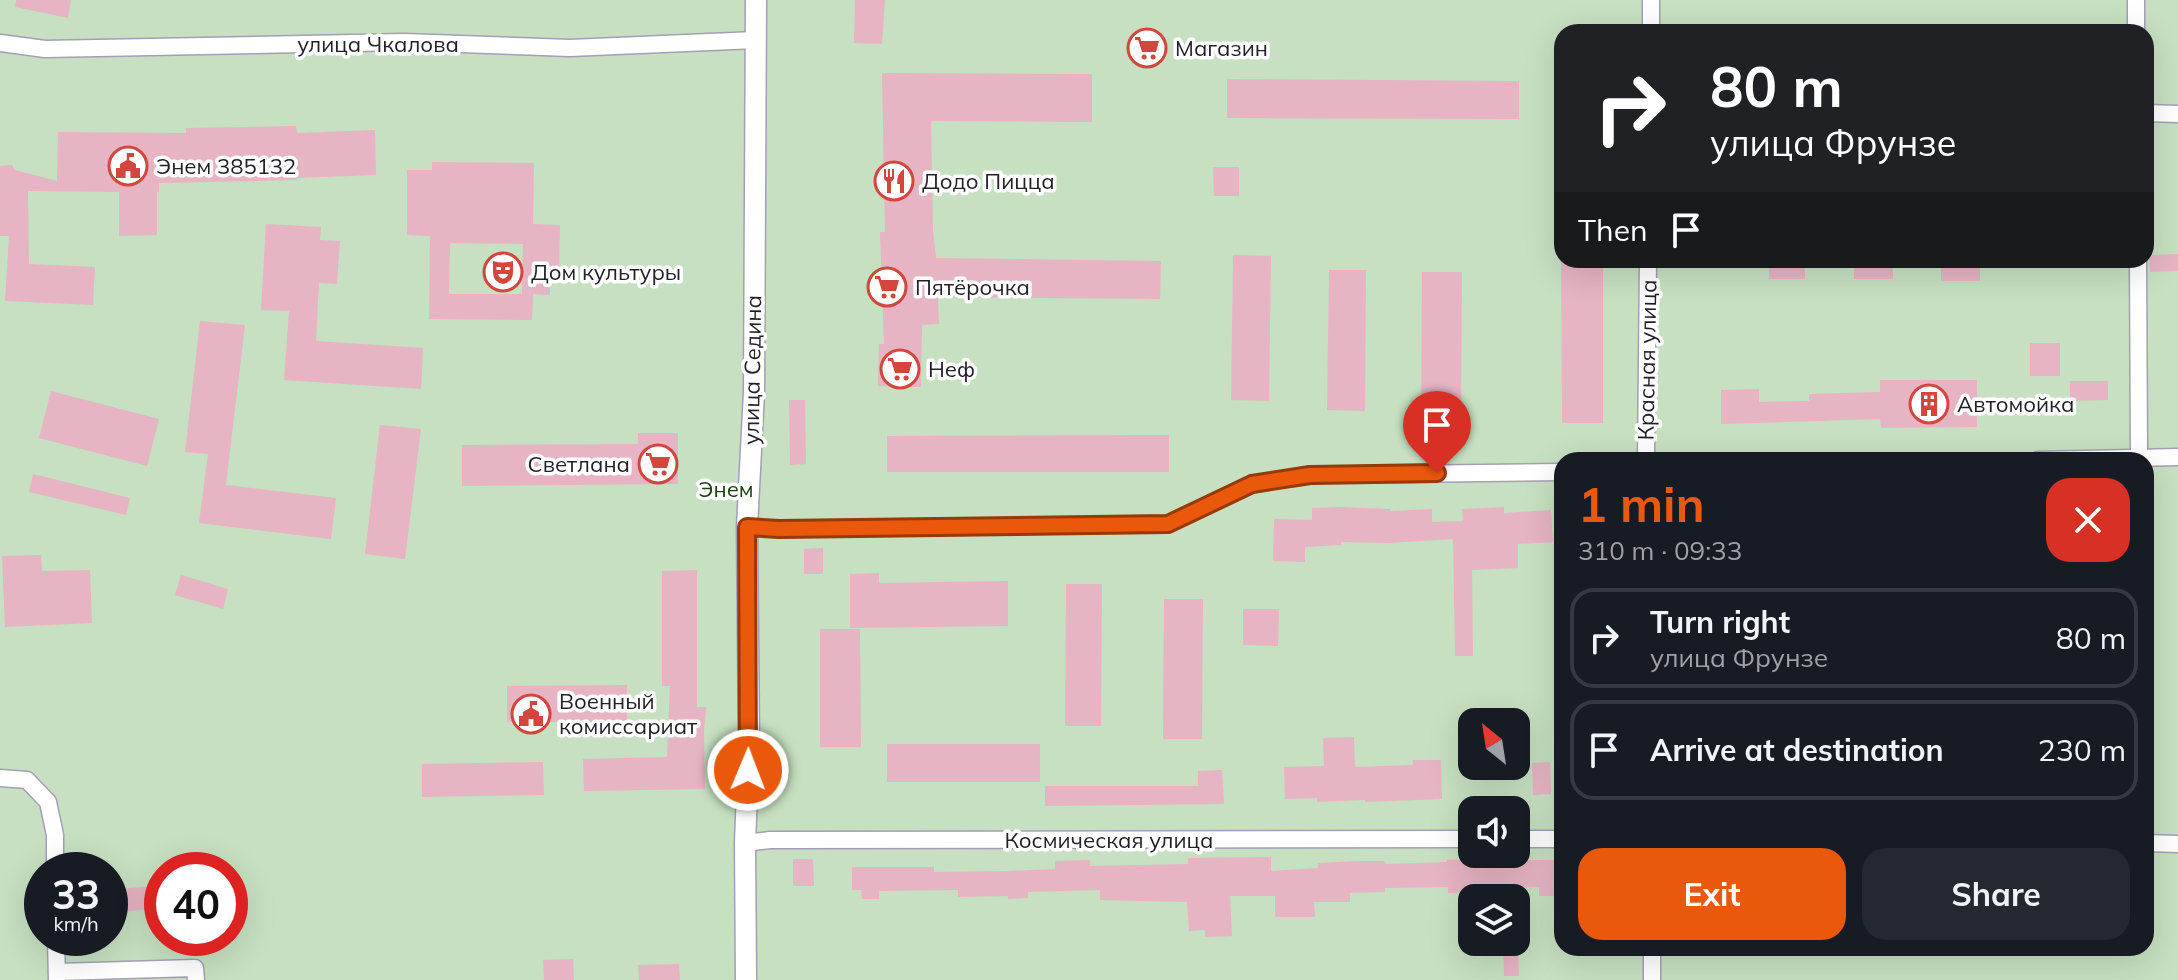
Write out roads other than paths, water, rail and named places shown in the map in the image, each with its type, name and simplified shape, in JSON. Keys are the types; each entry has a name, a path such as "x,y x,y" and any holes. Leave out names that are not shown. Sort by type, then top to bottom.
{"street":[{"name":"улица Седина","path":"746,980 745,843 749,742 747,527 754,392 756,0"},
{"path":"1651,0 1651,24"},
{"path":"2136,0 2136,24"},
{"name":"улица Чкалова","path":"0,43 45,49 404,42 570,48 756,40"},
{"path":"2154,113 2178,114"},
{"name":"Красная улица","path":"1646,452 1648,268"},
{"path":"2138,268 2139,452"},
{"path":"2154,458 2178,457"},
{"path":"747,527 1168,524 1252,484 1310,475 1554,472"},
{"path":"0,778 27,780 48,802 55,852"},
{"name":"Космическая улица","path":"745,843 770,840 1458,839"},
{"path":"1530,839 1554,839"},
{"path":"2154,843 2178,844"},
{"path":"56,956 57,976 195,968 196,980"},
{"path":"1652,956 1652,980"}],"place":[{"name":"Магазин","path":"1147,48"},
{"name":"Энем 385132","path":"128,166"},
{"name":"Додо Пицца","path":"894,181"},
{"name":"Дом культуры","path":"503,272"},
{"name":"Пятёрочка","path":"887,287"},
{"name":"Неф","path":"900,369"},
{"name":"Автомойка","path":"1929,404"},
{"name":"Светлана","path":"658,464"},
{"name":"Военный комиссариат","path":"531,714"}],"park label":[{"name":"Энем","path":"726,489"}]}
